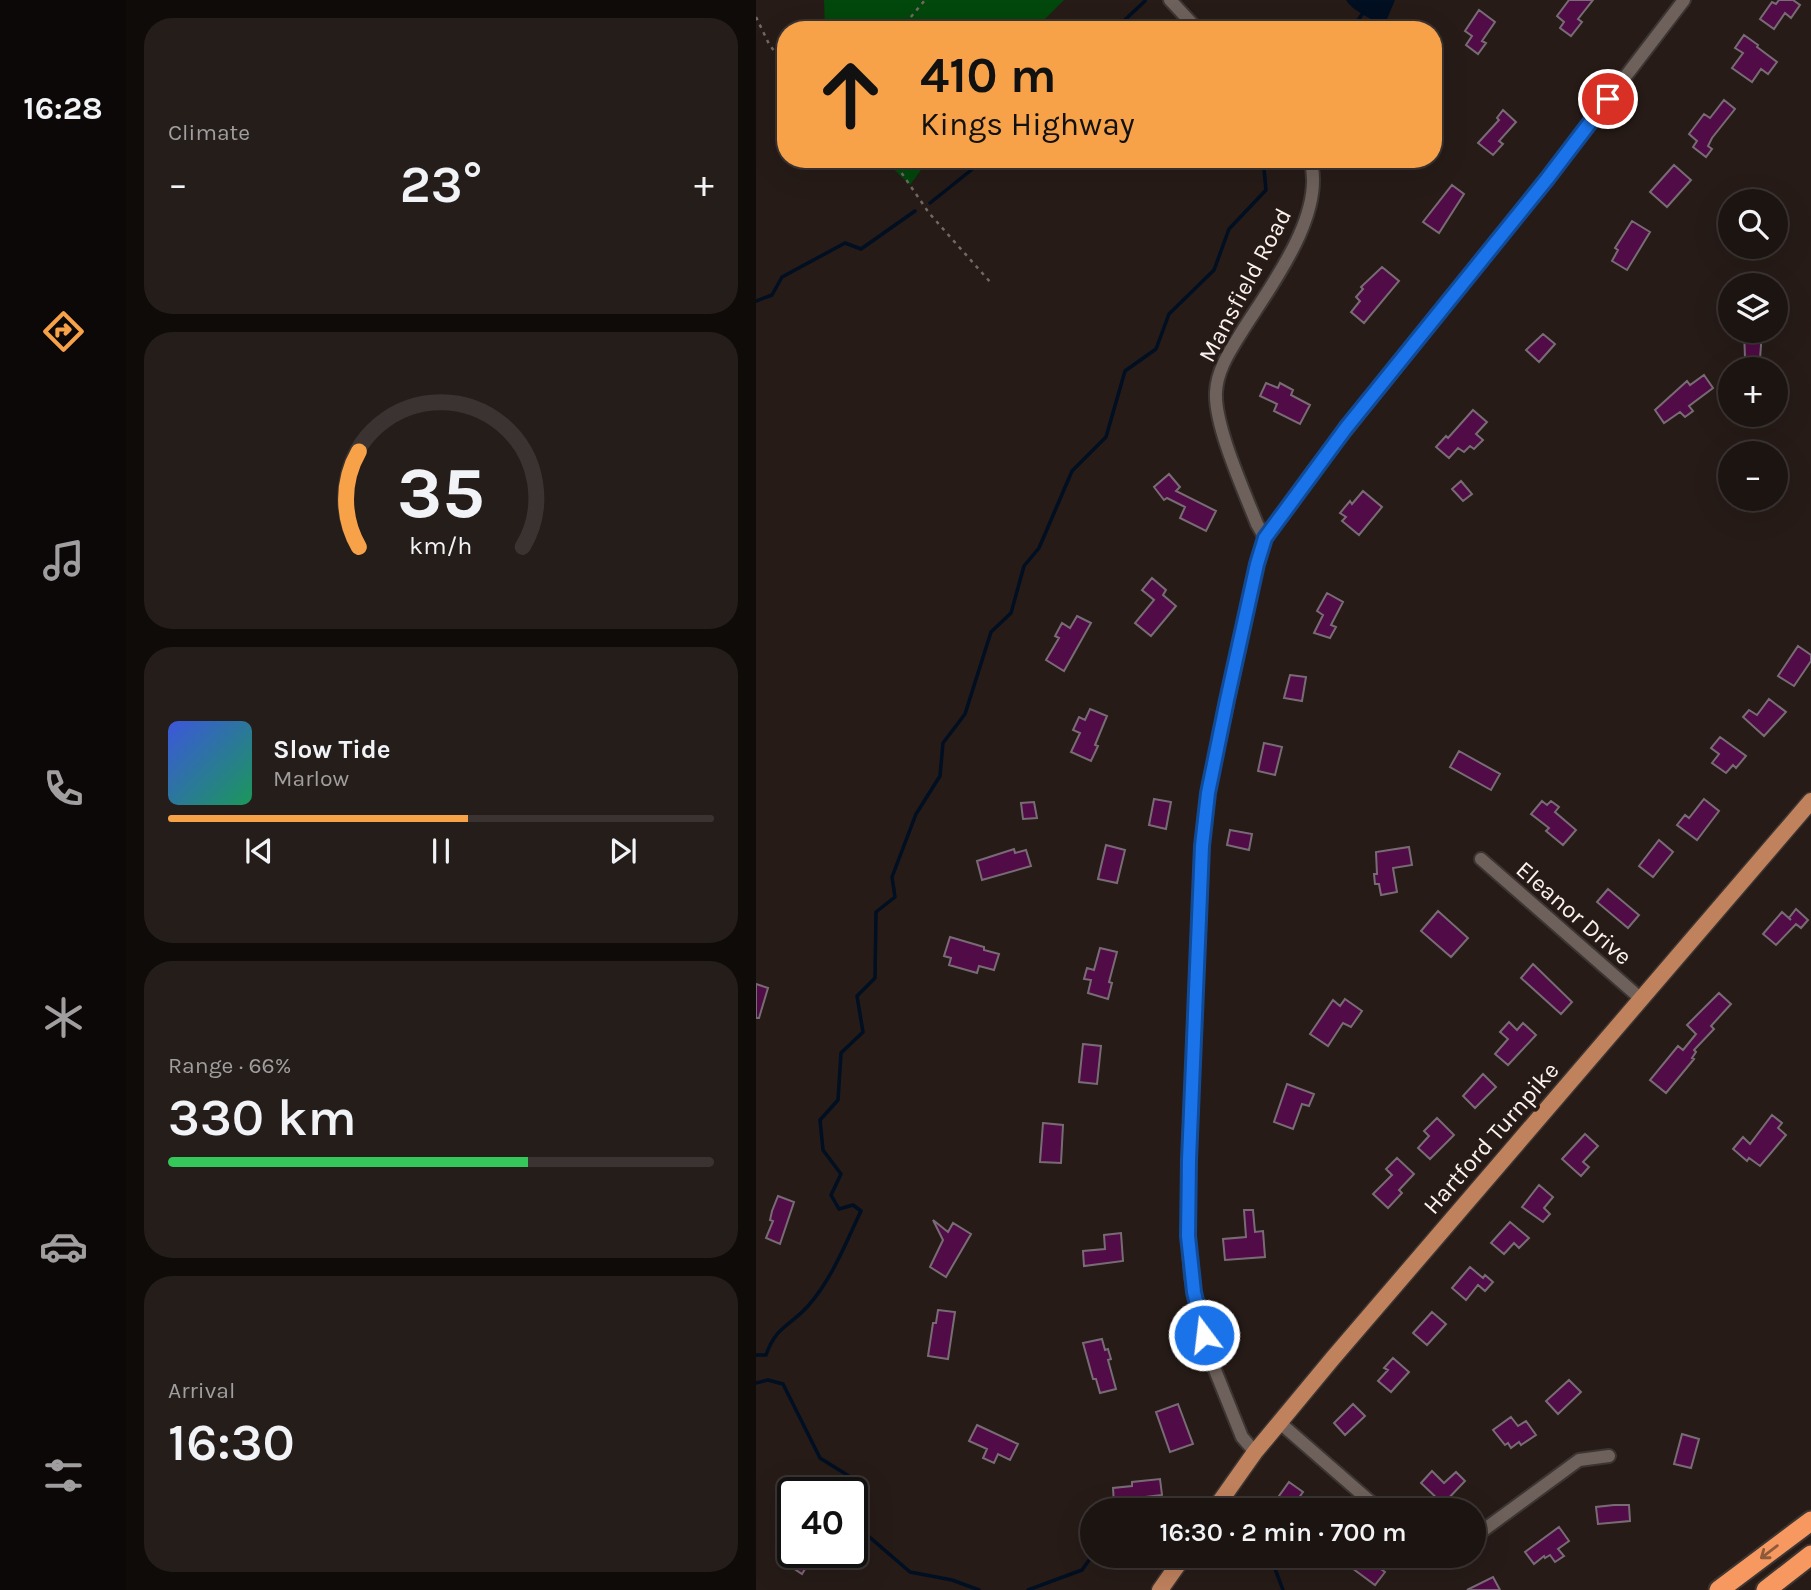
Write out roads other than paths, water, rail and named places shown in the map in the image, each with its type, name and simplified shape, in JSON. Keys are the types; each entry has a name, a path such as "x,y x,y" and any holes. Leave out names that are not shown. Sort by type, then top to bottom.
{"highway":[{"path":"1719,1590 1811,1521"},
{"path":"1766,1590 1811,1555"}],"main road":[{"name":"Hartford Turnpike","path":"1222,1498 1279,1422 1811,801"},
{"path":"1160,1590 1176,1568"}],"street":[{"path":"1170,0 1190,21"},
{"path":"1255,1452 1242,1437 1215,1370 1200,1321 1189,1260 1188,1171 1202,846 1208,793 1249,598 1265,538 1346,428 1547,179 1684,0"},
{"name":"Mansfield Road","path":"1265,538 1257,524 1219,419 1216,389 1230,352 1286,260 1310,207 1314,188 1311,168"},
{"name":"Eleanor Drive","path":"1481,859 1640,998"},
{"path":"1279,1422 1366,1498"},
{"path":"1486,1528 1579,1460 1609,1456"}],"water":[{"path":"1346,0 1395,0 1384,21 1375,21"}],"waterway":[{"path":"1124,21 1145,1"},
{"path":"1357,21 1363,13"},
{"path":"930,203 974,168"},
{"path":"756,1355 766,1355 779,1332 817,1295 838,1260 861,1211 853,1205 839,1209 831,1195 841,1174 823,1150 820,1120 838,1100 841,1053 863,1032 857,996 875,978 876,912 895,897 892,877 916,814 940,776 943,743 965,714 991,632 1011,613 1024,566 1039,548 1072,471 1106,437 1125,371 1156,349 1169,314 1214,270 1229,229 1266,190 1264,168"},
{"path":"756,301 772,295 782,277 845,243 861,249 915,211"},
{"path":"756,1383 768,1380 783,1384 820,1458 850,1477"},
{"path":"868,1536 910,1572 952,1580 979,1590"},
{"path":"1028,1590 1083,1568"},
{"path":"1275,1568 1283,1590"}]}
